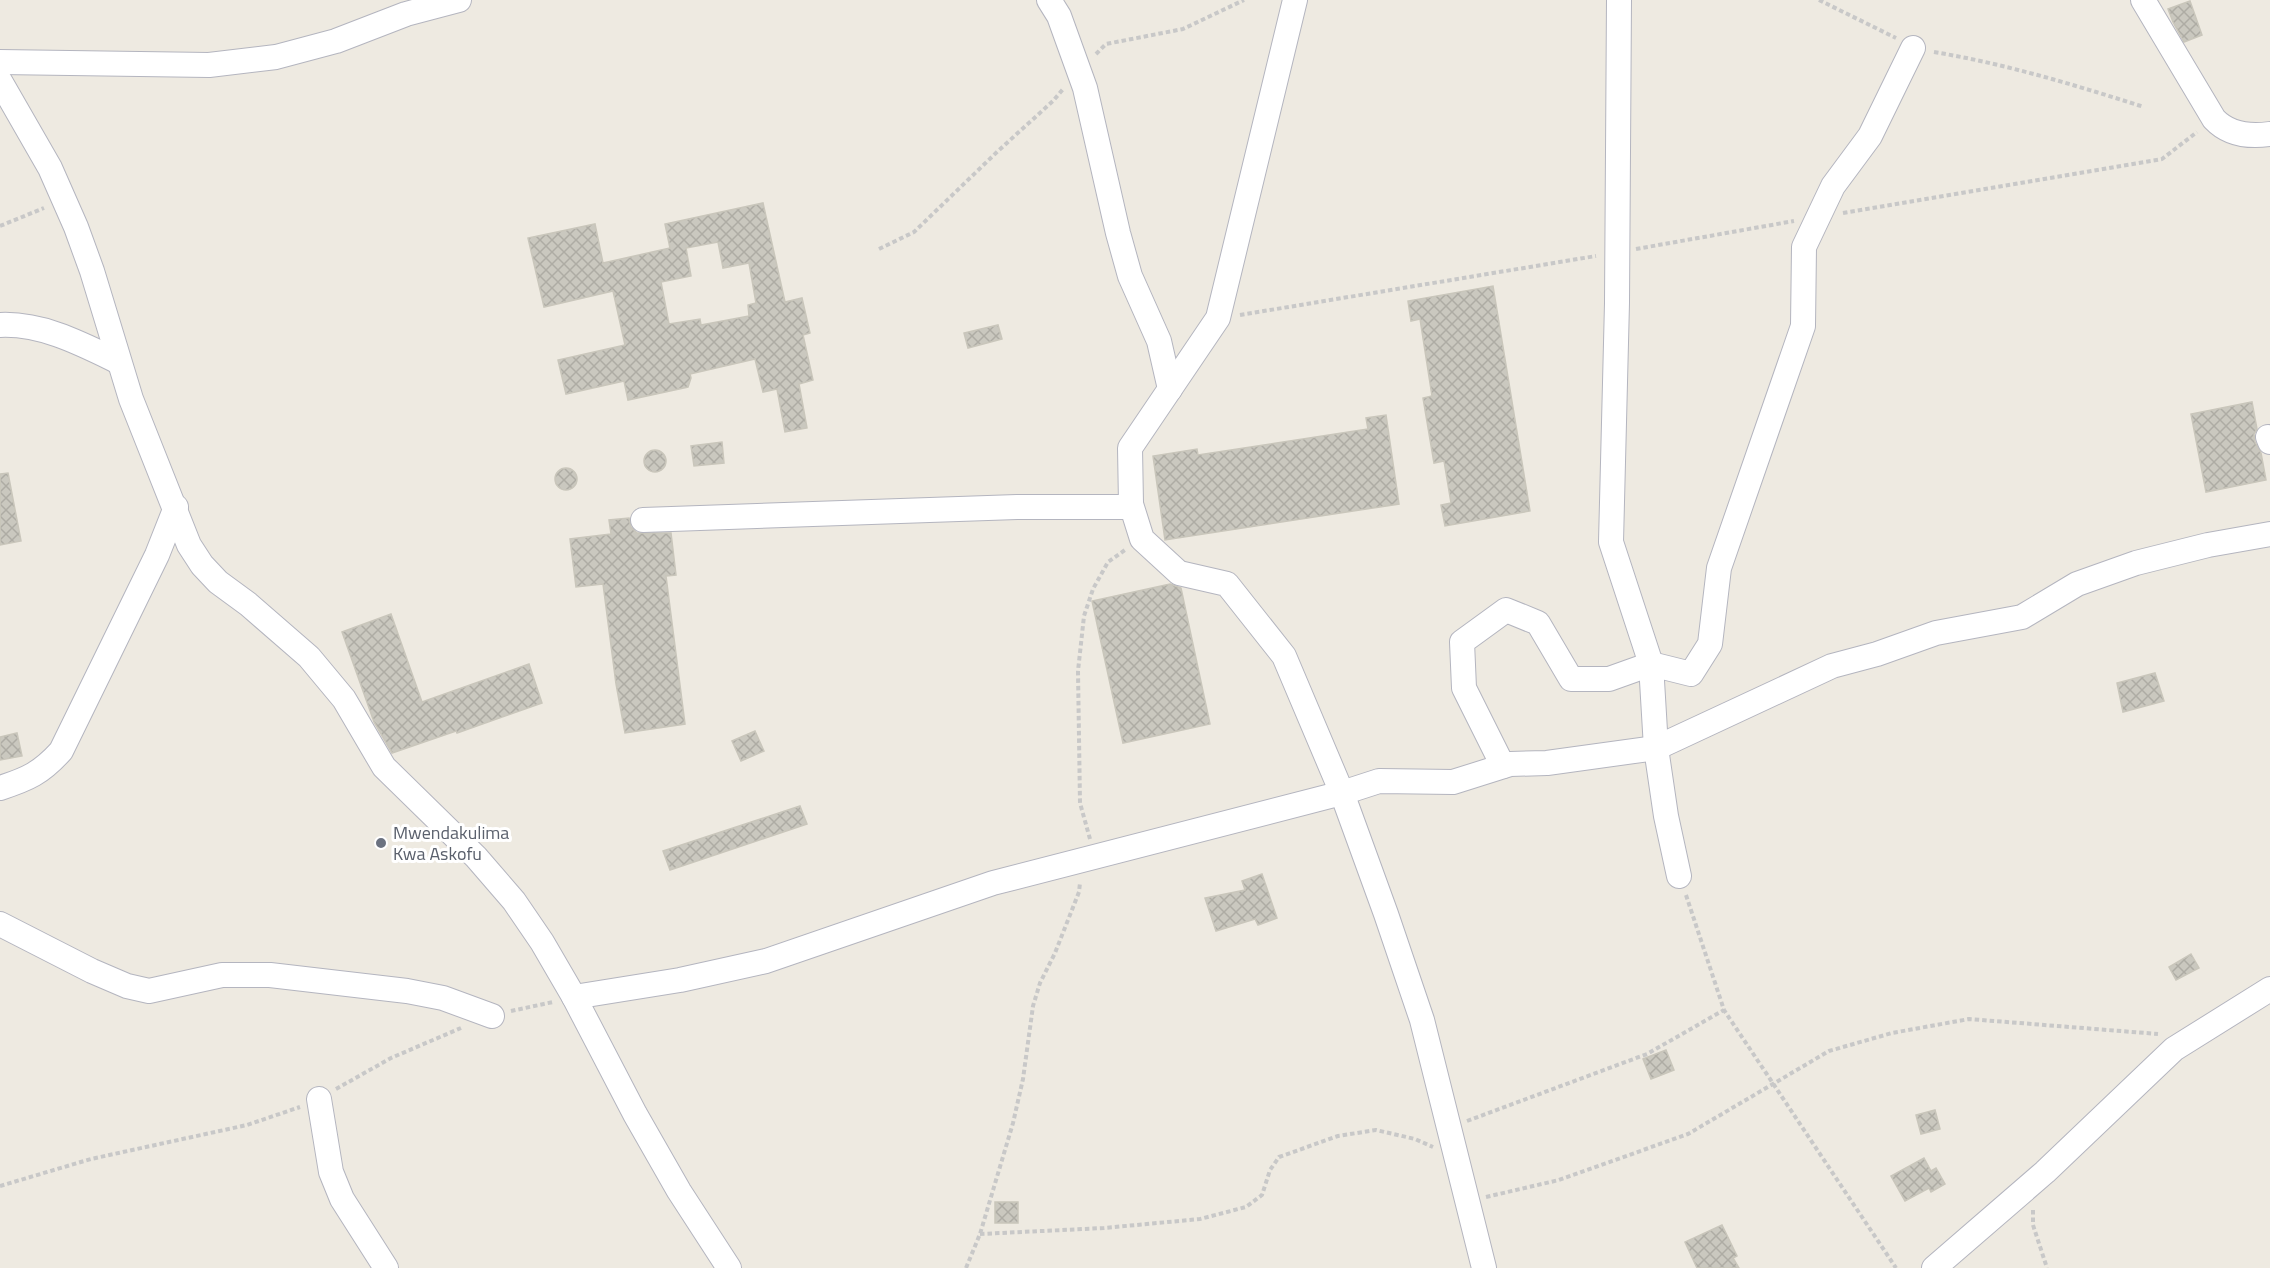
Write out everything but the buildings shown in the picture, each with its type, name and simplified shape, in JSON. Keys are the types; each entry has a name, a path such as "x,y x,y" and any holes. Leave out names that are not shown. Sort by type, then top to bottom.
{"street":[{"path":"0,62 209,65 276,57 336,41 406,14 459,0"},
{"path":"1049,0 1059,16 1085,88 1130,276 1159,341 1170,388"},
{"path":"1295,0 1218,318 1130,448 1131,504 1142,539 1179,573 1227,584 1284,656 1341,793 1422,1020 1484,1268"},
{"path":"1619,0 1611,542 1651,664 1656,748 1666,816 1679,876"},
{"path":"2143,0 2214,119 2231,132 2256,136 2270,134"},
{"path":"1503,766 1464,688 1462,642 1506,610 1538,622 1571,679 1609,679 1651,664 1691,674 1710,645 1719,568 1803,326 1804,247 1833,186 1870,136 1913,48"},
{"path":"0,81 50,168 64,199 92,271 139,420 176,507 189,545 202,565 218,582 248,604 309,657 344,699 384,767 476,857 514,901 542,942 574,997 635,1114 679,1191 729,1268"},
{"path":"0,325 32,328 77,341 119,362"},
{"path":"643,520 1017,507 1121,507 1131,504"},
{"path":"0,788 29,778 46,767 61,752 157,555 176,507"},
{"path":"574,997 680,980 766,961 993,883 1379,782 1453,782 1510,764 1547,764 1656,748 1832,666 1877,654 1936,633 2022,617 2077,584 2136,563 2208,545 2270,534"},
{"path":"0,924 92,971 127,986 149,991 222,975 270,975 407,991 443,998 492,1016"},
{"path":"1934,1268 2032,1182 2156,1064 2192,1036 2270,989"},
{"path":"319,1099 331,1172 342,1199 386,1268"}],"path":[{"path":"1093,57 1106,44 1183,29 1244,0"},
{"path":"1819,0 1913,48 1977,59 2032,73 2144,107"},
{"path":"879,249 914,232 1053,101 1066,86"},
{"path":"1218,318 2162,159 2214,119"},
{"path":"0,226 64,199"},
{"path":"966,1268 980,1234 1013,1123 1023,1079 1033,1006 1040,983 1055,953 1079,892 1089,858 1080,803 1078,671 1084,616 1093,589 1108,562 1142,539"},
{"path":"1679,876 1724,1010 1896,1268"},
{"path":"0,1186 91,1159 247,1125 281,1115 319,1099 391,1058 429,1040 492,1016 574,997"},
{"path":"1449,1127 1647,1054 1724,1010"},
{"path":"1467,1201 1559,1180 1688,1134 1775,1085 1829,1051 1892,1033 1969,1019 2192,1036"},
{"path":"980,1234 1104,1228 1200,1219 1246,1207 1262,1195 1270,1170 1279,1157 1338,1136 1376,1130 1415,1139 1455,1156"},
{"path":"2032,1182 2033,1225 2047,1268"}],"place":[{"name":"Mwendakulima Kwa Askofu","path":"381,843"}]}
